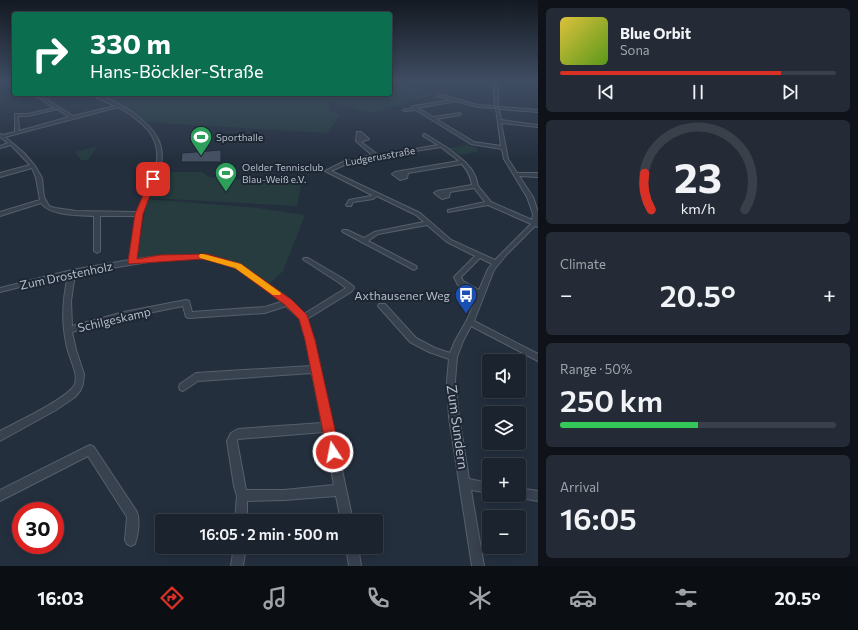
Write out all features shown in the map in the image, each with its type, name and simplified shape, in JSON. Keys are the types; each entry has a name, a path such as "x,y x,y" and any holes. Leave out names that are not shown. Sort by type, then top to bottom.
{"street":[{"path":"1,136 113,107"},
{"path":"120,107 150,129 155,135 160,147 160,158 157,170 139,214 132,262"},
{"path":"494,107 538,111"},
{"path":"17,131 16,115 28,115 58,108 72,118"},
{"path":"425,135 466,164 475,182 475,186 490,203 536,225 534,205 506,160 497,108"},
{"path":"405,110 416,109 473,143 504,148"},
{"path":"431,118 459,114"},
{"path":"499,121 538,126"},
{"path":"1,136 33,166 39,177 43,201 47,207 60,211 98,214 139,214"},
{"path":"358,140 374,155"},
{"path":"0,147 11,144"},
{"name":"Ludgerusstraße","path":"441,146 380,156 374,155 370,158 344,162 327,171 418,214 449,241 496,263"},
{"path":"406,172 462,162"},
{"path":"0,175 33,166"},
{"path":"516,174 538,175"},
{"path":"448,191 475,186"},
{"path":"349,205 351,201 376,194"},
{"path":"0,214 43,201"},
{"path":"450,211 490,203"},
{"path":"97,251 96,217 98,214"},
{"path":"364,241 376,234 428,223"},
{"name":"Zum Sundern","path":"478,566 454,417 451,381 453,357 459,341 470,322 487,278 496,263 536,225"},
{"path":"344,231 414,268"},
{"path":"479,255 457,278 460,283 481,294"},
{"name":"Zum Drostenholz","path":"0,290 72,272 132,262 160,258 204,256 238,266 288,302 303,318"},
{"path":"306,259 350,288 303,318 310,340 346,514"},
{"name":"Schilgeskamp","path":"0,436 68,398 78,388 79,374 68,330 67,304 72,272"},
{"name":"Schilgeskamp","path":"68,330 124,314 160,309 186,303 189,315 265,310 288,302"},
{"path":"382,306 413,340 432,350 453,357"},
{"path":"470,322 538,358"},
{"path":"183,387 196,377 315,369"},
{"path":"241,514 242,496 232,441 234,436 238,434 328,427"},
{"path":"0,496 90,450 133,516 132,540"},
{"path":"465,484 482,487"},
{"path":"242,496 284,495 341,490"},
{"path":"526,494 538,496"},
{"path":"237,566 239,554"},
{"path":"353,554 355,566"}],"green space":[{"path":"124,107 329,107 329,110 340,115 327,133 147,122 135,113"},
{"path":"351,107 390,107 370,113"},
{"path":"467,145 477,148 477,152 460,155 450,148"},
{"path":"98,146 88,160 81,160 75,152"},
{"name":"Oelder Tennisclub Blau-Weiß e.V.","path":"160,172 202,172 209,177 301,185 297,206 150,198"},
{"path":"147,199 258,208 305,215 283,271 270,283 242,266 213,257 176,254 137,258"}],"building":[{"name":"Sporthalle","path":"221,150 221,162 181,162 182,153"}],"slow traffic":[{"path":"203,256 238,266 277,293"}],"place":[{"name":"Sporthalle","path":"201,156"},
{"name":"Oelder Tennisclub Blau-Weiß e.V.","path":"226,192"},
{"name":"Axthausener Weg","path":"466,314"}],"route":[{"path":"153,179 139,214 132,262 160,258 204,256 238,266 288,302 303,318 310,340 333,452"}]}
